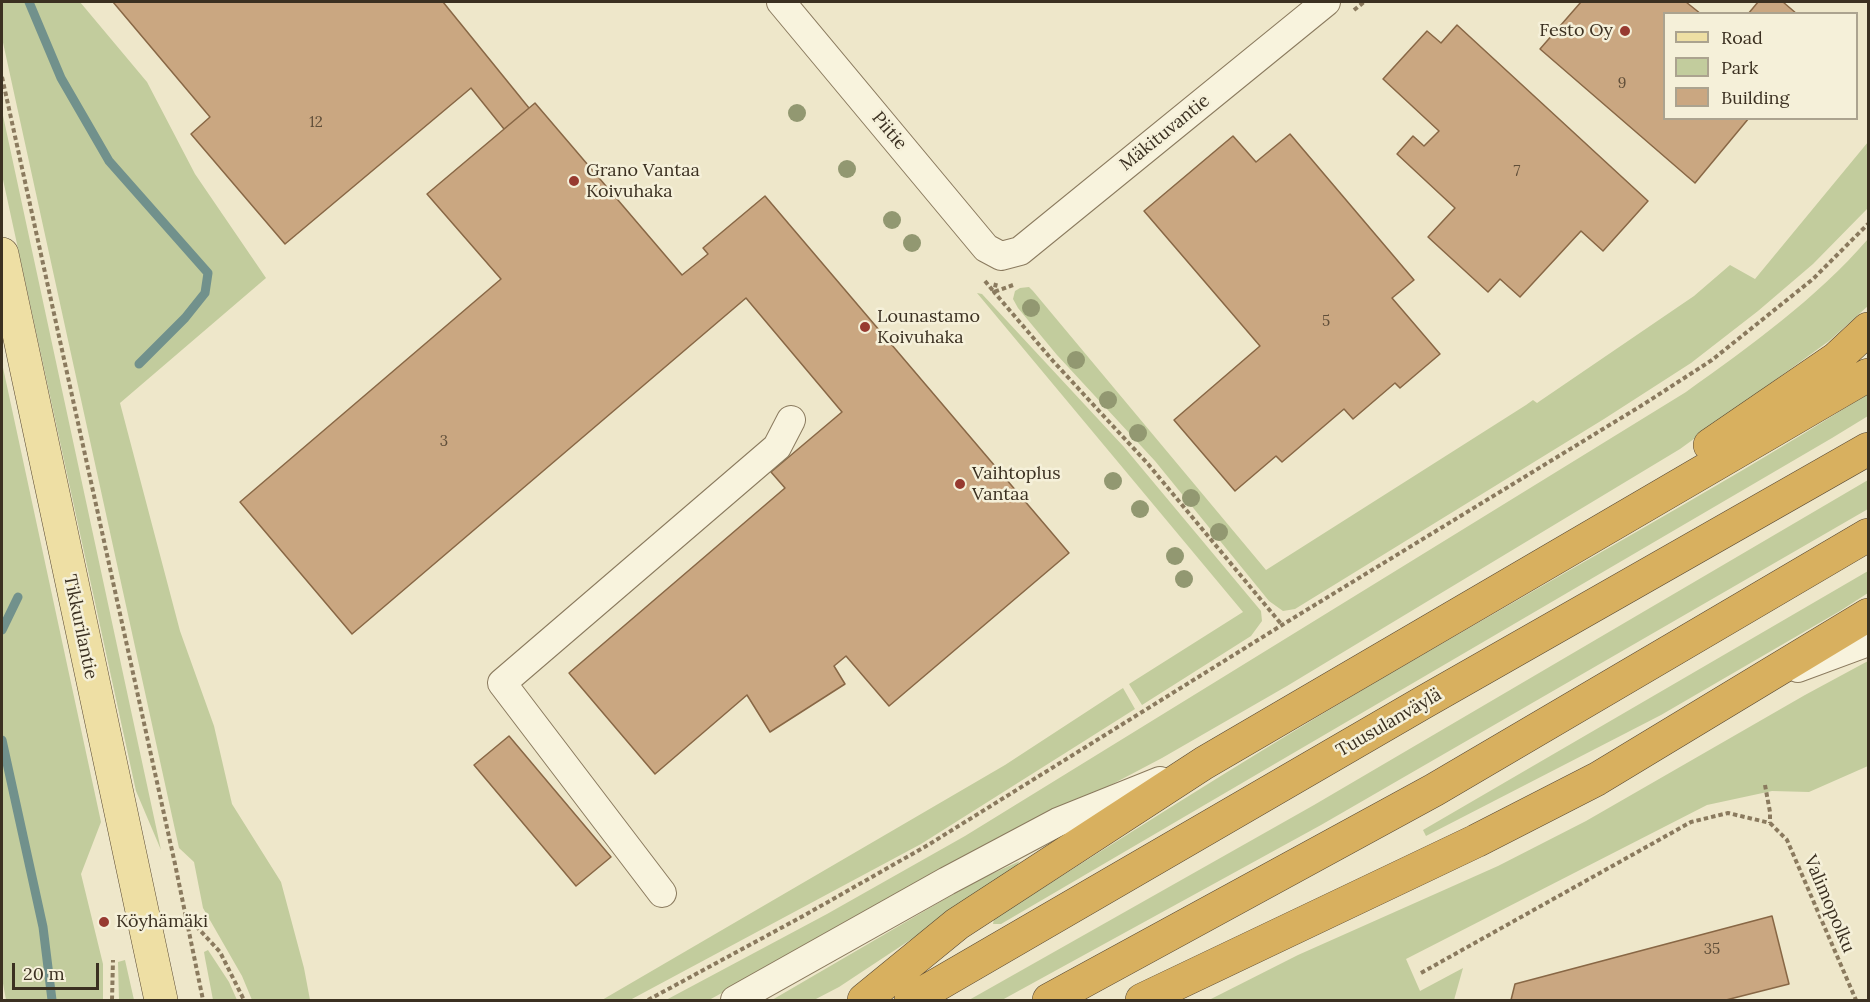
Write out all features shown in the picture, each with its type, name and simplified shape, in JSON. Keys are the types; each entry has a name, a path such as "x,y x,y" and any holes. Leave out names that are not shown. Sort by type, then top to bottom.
{"highway":[{"path":"1471,608 1837,358 1869,329"},
{"path":"864,1000 957,924 1204,763 1869,375"},
{"name":"Tuusulanväylä","path":"911,1000 1424,702 1869,449"},
{"path":"1049,1000 1434,790 1869,536"},
{"path":"1142,1000 1476,841 1587,784 1759,682 1865,625"}],"main road":[{"name":"Tikkurilantie","path":"2,254 161,1000"}],"street":[{"name":"Piitie","path":"781,2 986,248 1001,256"},
{"name":"Mäkituvantie","path":"1001,256 1020,251 1336,9"},
{"path":"662,893 502,683 777,447 791,420"},
{"path":"735,1000 1058,822 1204,763"}],"path":[{"path":"1336,9 1364,2"},
{"path":"2,77 203,1000"},
{"path":"648,1000 928,845 1644,404 1712,360 1814,279 1869,224"},
{"path":"994,292 1001,256"},
{"path":"982,278 1053,362 1148,464 1282,625"},
{"path":"994,292 1021,282"},
{"path":"1422,973 1691,822 1728,813 1770,823 1765,785"},
{"name":"Valimopolku","path":"1770,823 1787,840 1856,1000"},
{"path":"185,914 220,952 244,1000"},
{"path":"112,1000 113,960"}],"green space":[{"path":"2,2 80,2 147,82 195,174 266,278 120,403 180,631 214,726 232,804 281,882 304,968 310,1000 252,1000 242,976 203,908 194,862 179,848 2,38"},
{"path":"2,111 161,850 136,791 2,175"},
{"path":"1868,142 1868,208 1813,264 1758,311 1691,363 1604,419 1295,609 1283,611 1269,601 1155,461 1057,355 1013,299 1015,291 1020,288 1029,287 1033,291 1266,570 1533,400 1537,403 1694,296 1730,265 1755,279"},
{"path":"1868,239 1868,306 1829,341 1680,449 1287,686 1162,758 875,909 709,1000 666,1000 827,914 965,836 1686,392 1804,302 1827,282"},
{"path":"977,293 982,294 1124,447 1261,611 1262,621 1251,636 1142,705 1129,684 1243,612"},
{"path":"2,363 101,822 81,874 103,964 103,1000 6,1000 2,978"},
{"path":"1868,394 1868,416 1832,438 1001,924 993,924 994,919 1317,717 1743,470"},
{"path":"1868,480 1868,509 1321,825 1002,1000 969,1000 1314,805"},
{"path":"1868,571 1868,593 1840,611 1661,715 1426,836 1423,830"},
{"path":"1868,661 1868,766 1809,792 1772,791 1707,805 1406,959 1420,991 1463,968 1454,1000 1209,1000 1298,955 1498,866 1586,821"},
{"path":"1123,688 1135,709 921,844 630,1000 602,1000 1005,765"},
{"path":"1020,861 1007,876 839,987 814,1000 772,1000 976,881"},
{"path":"208,950 229,982 237,1000 213,1000 204,952"},
{"path":"125,960 134,1000 119,1000 118,962"}],"building":[{"path":"113,2 443,2 529,108 504,129 471,88 285,244 191,134 210,117"},
{"path":"1581,2 1686,2 1698,12 1663,12 1663,120 1747,120 1695,183 1540,49"},
{"path":"1758,2 1783,2 1795,12 1750,12"},
{"path":"1457,25 1648,201 1603,251 1581,231 1520,297 1500,279 1488,292 1428,237 1455,208 1397,154 1413,136 1424,146 1439,131 1383,79 1427,31 1441,43"},
{"path":"535,103 682,275 708,254 703,248 765,196 1069,553 889,706 846,656 834,666 845,684 770,732 747,695 655,774 569,673 785,488 771,472 842,412 746,298 352,634 240,502 501,279 427,194"},
{"path":"1290,134 1414,280 1392,298 1440,354 1400,388 1395,383 1353,419 1344,409 1282,462 1276,456 1235,491 1174,420 1260,346 1144,211 1233,136 1256,162"},
{"path":"509,736 611,857 576,886 474,765"},
{"path":"1772,916 1789,984 1726,1000 1511,1000 1515,984"}],"waterway":[{"path":"29,2 61,78 109,161 208,273 205,293 185,318 139,364"},
{"path":"2,630 18,597"},
{"path":"2,740 43,927 52,1000"}],"place":[{"name":"Festo Oy","path":"1625,31"},
{"name":"Grano Vantaa Koivuhaka","path":"574,181"},
{"name":"Lounastamo Koivuhaka","path":"865,327"},
{"name":"Vaihtoplus Vantaa","path":"960,484"},
{"name":"Köyhämäki","path":"104,922"}]}
